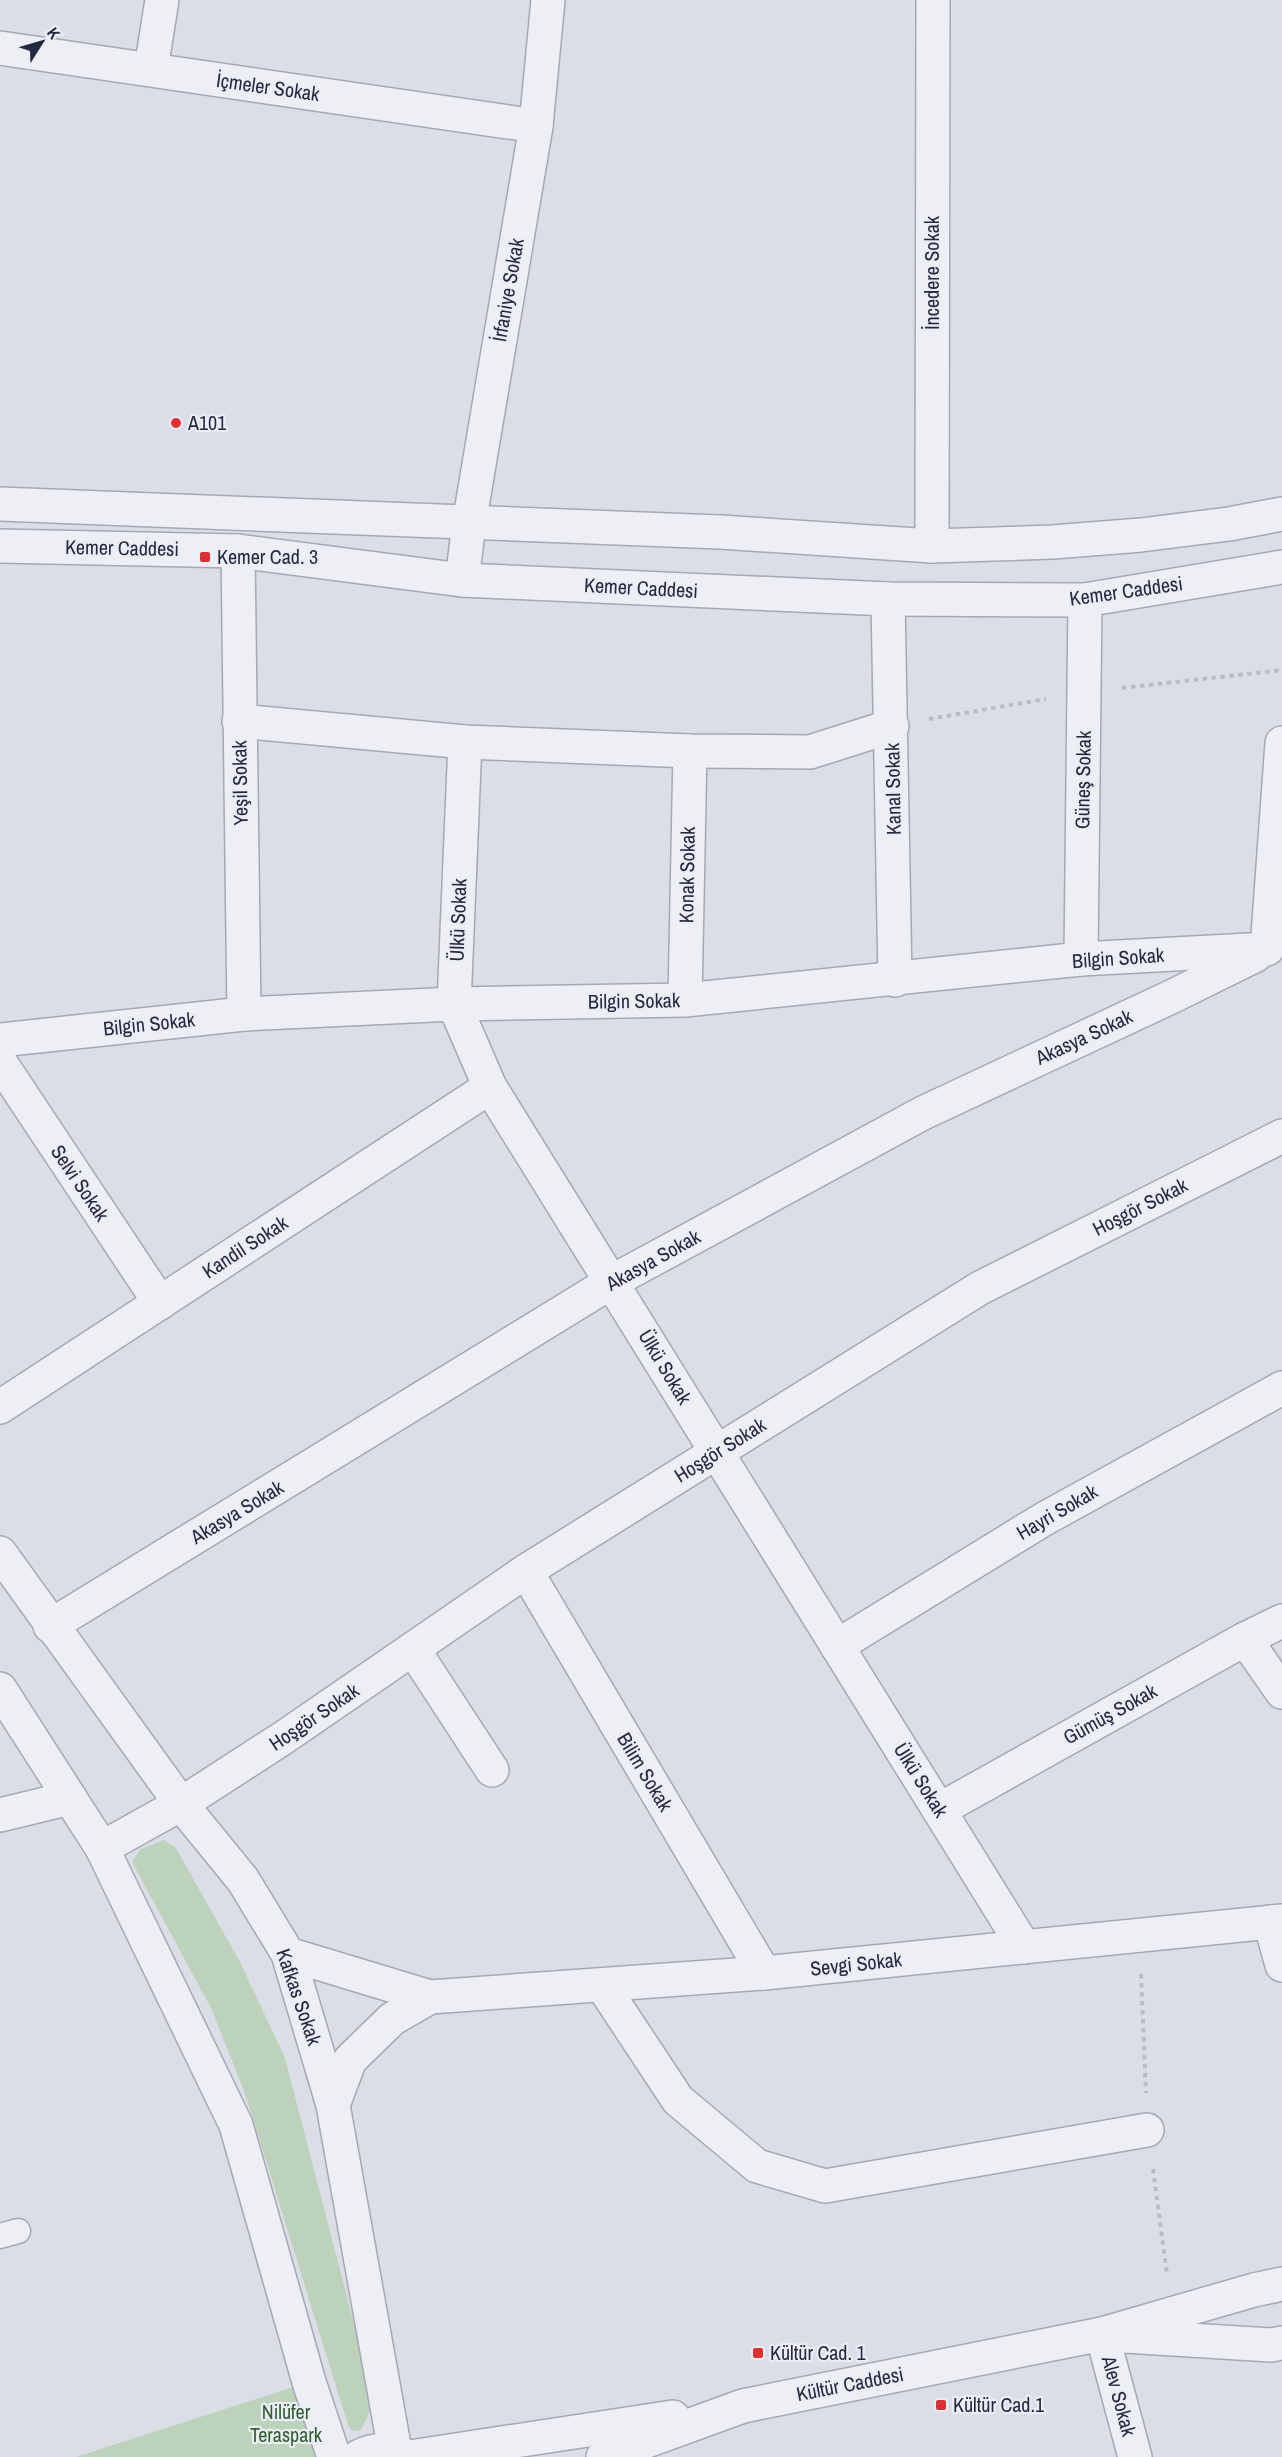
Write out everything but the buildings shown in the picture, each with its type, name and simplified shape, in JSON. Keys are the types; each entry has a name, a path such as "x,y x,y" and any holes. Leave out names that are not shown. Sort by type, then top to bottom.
{"street":[{"path":"151,69 162,0"},
{"name":"İrfaniye Sokak","path":"462,580 469,524 536,126 548,0"},
{"name":"İncedere Sokak","path":"932,546 933,0"},
{"name":"İçmeler Sokak","path":"0,48 536,126"},
{"name":"Kemer Caddesi","path":"0,504 720,532 932,546 1053,542 1141,535 1229,524 1282,514"},
{"name":"Kemer Caddesi","path":"0,546 238,551 462,580 888,599 1085,600 1282,567"},
{"name":"Yeşil Sokak","path":"238,551 244,1014"},
{"name":"Kanal Sokak","path":"888,599 895,980"},
{"name":"Güneş Sokak","path":"1081,959 1085,600"},
{"path":"239,721 465,742 690,751 810,752 892,726"},
{"name":"Ülkü Sokak","path":"465,742 454,1004 490,1087 613,1281 1024,1947"},
{"path":"1275,947 1282,743"},
{"name":"Konak Sokak","path":"685,1000 690,751"},
{"name":"Bilgin Sokak","path":"0,1040 244,1014 454,1004 685,1000 1081,959 1275,947"},
{"name":"Akasya Sokak","path":"50,1626 613,1281 923,1113 1275,947"},
{"name":"Selvi Sokak","path":"0,1062 160,1303"},
{"name":"Kandil Sokak","path":"0,1407 490,1087"},
{"name":"Hoşgör Sokak","path":"102,1848 181,1804 283,1738 526,1571 980,1288 1282,1136"},
{"name":"Hayri Sokak","path":"837,1646 1044,1519 1282,1388"},
{"name":"Kafkas Sokak","path":"0,1553 50,1626 181,1804 243,1880 288,1954 333,2105 404,2455"},
{"name":"Bilim Sokak","path":"526,1571 764,1973"},
{"name":"Gümüş Sokak","path":"939,1810 1245,1639 1282,1621"},
{"path":"1245,1639 1282,1692"},
{"path":"413,1649 492,1770"},
{"path":"0,1689 102,1848 236,2125 309,2382 334,2457"},
{"path":"0,1815 70,1798"},
{"path":"1276,1921 1282,1965"},
{"name":"Sevgi Sokak","path":"430,1997 764,1973 1276,1921"},
{"path":"288,1954 430,1997"},
{"path":"603,1985 678,2100 757,2166 825,2186 1148,2130"},
{"path":"333,2105 350,2060 393,2019 430,1997"},
{"name":"Kültür Caddesi","path":"603,2457 743,2406 1102,2334 1282,2284"},
{"name":"Kültür Caddesi","path":"1102,2334 1271,2345 1282,2343"},
{"name":"Alev Sokak","path":"1102,2334 1135,2457"},
{"path":"358,2457 367,2452 381,2450 404,2455 743,2406"}],"green space":[{"path":"164,1840 176,1848 240,1962 285,2058 366,2370 370,2411 361,2430 352,2431 348,2425 246,2096 211,2008 132,1862 141,1849"},
{"name":"Nilüfer Teraspark","path":"309,2382 330,2457 76,2457"}],"place":[{"name":"A101","path":"176,423"},
{"name":"Kemer Cad. 3","path":"205,557"},
{"name":"Kültür Cad. 1","path":"758,2353"},
{"name":"Kültür Cad.1","path":"941,2405"}]}
